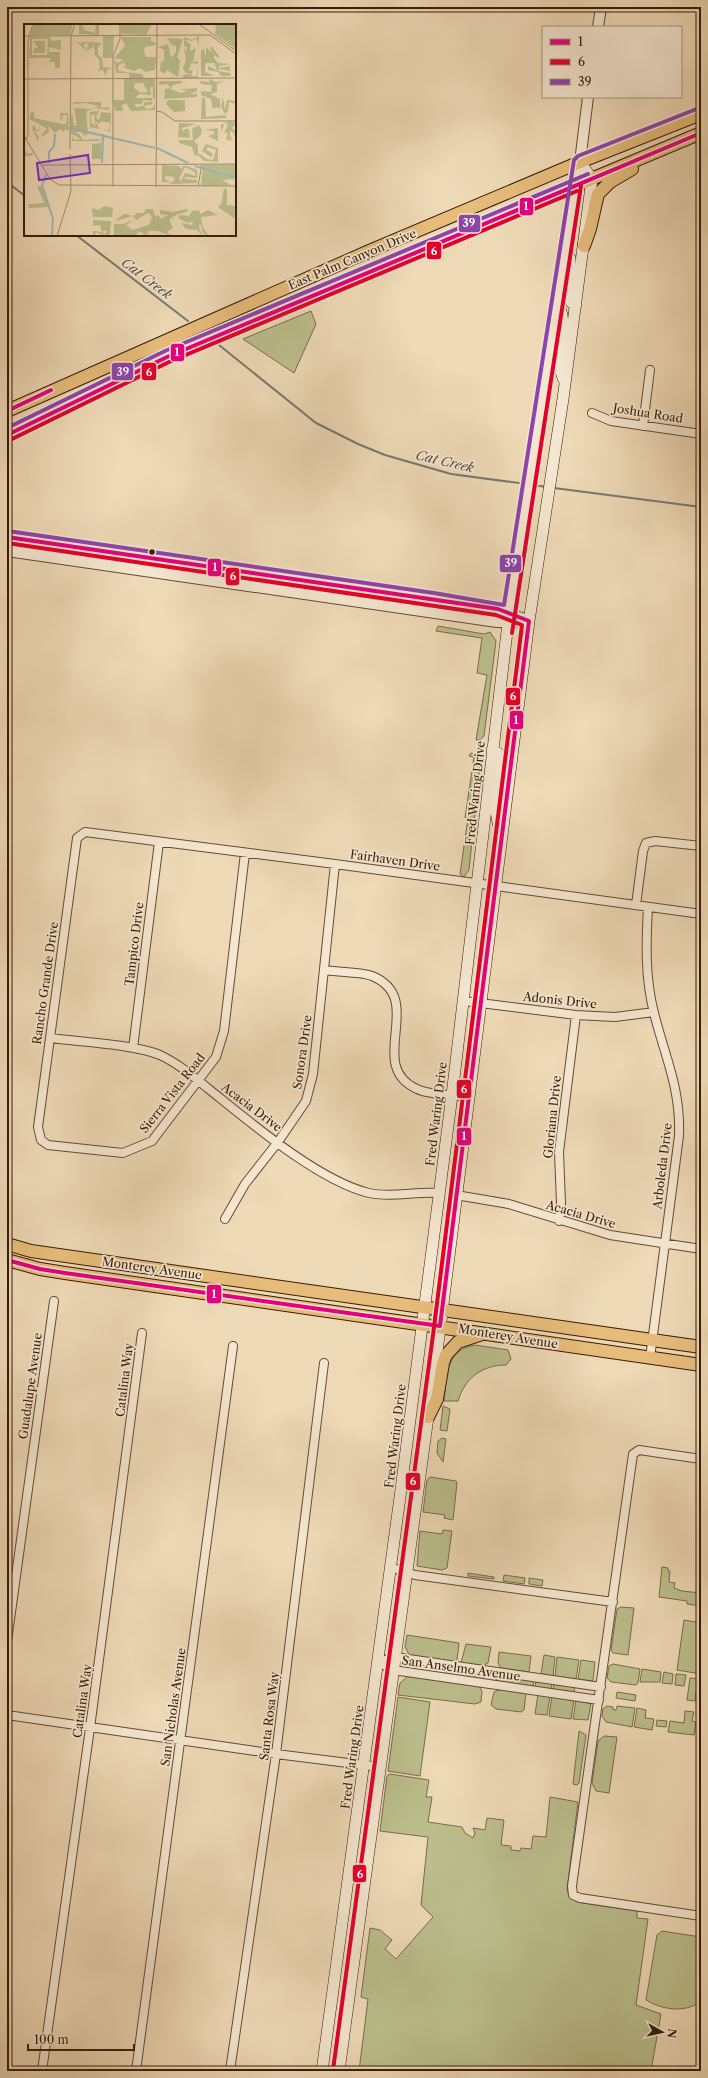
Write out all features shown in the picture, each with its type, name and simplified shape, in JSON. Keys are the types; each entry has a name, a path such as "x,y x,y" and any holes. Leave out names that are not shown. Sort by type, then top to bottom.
{"main road":[{"name":"East Palm Canyon Drive","path":"7,411 367,252 580,162 701,114"},
{"name":"East Palm Canyon Drive","path":"7,435 167,357 701,133"},
{"path":"584,246 590,229 598,194 610,182 629,172 648,155"},
{"path":"339,2071 440,1326 529,621 548,502 584,246 592,179 580,162"},
{"name":"Fred Waring Drive","path":"322,2071 378,1662 452,1095 478,884 508,617 575,185 580,162"},
{"path":"567,243 571,262 568,294 571,302 576,305"},
{"path":"557,303 563,312 560,362 561,374 565,384"},
{"path":"113,382 120,370 149,348"},
{"path":"492,750 498,753 500,759 496,812 501,837"},
{"path":"447,1133 451,1157 448,1184 450,1190 456,1195"},
{"path":"439,1193 446,1200 447,1204 445,1228 449,1248"},
{"name":"Monterey Avenue","path":"7,1244 31,1251 105,1262 333,1293 424,1308 701,1347"},
{"name":"Monterey Avenue","path":"7,1260 65,1273 422,1323 701,1365"},
{"path":"65,1273 75,1264 101,1267 105,1262"},
{"path":"428,1417 437,1399 443,1363 446,1355 458,1342 484,1333"}],"street":[{"path":"598,26 601,7"},
{"name":"Fred Waring Drive","path":"580,162 588,98"},
{"path":"643,426 650,370"},
{"name":"Joshua Road","path":"592,413 611,421 701,434"},
{"path":"7,537 433,599 529,621"},
{"path":"7,551 508,617"},
{"name":"Fairhaven Drive","path":"85,832 335,864 701,914"},
{"name":"Rancho Grande Drive","path":"41,1140 38,1127 77,838 85,832"},
{"path":"636,905 643,851 646,843 655,841 701,846"},
{"name":"Tampico Drive","path":"133,1048 160,842"},
{"name":"Sierra Vista Road","path":"41,1140 48,1145 123,1153 152,1141 216,1056 224,1031 246,853"},
{"name":"Sonora Drive","path":"225,1219 245,1184 278,1142 306,1101 313,1074 335,864"},
{"name":"Arboleda Drive","path":"648,907 646,960 654,1012 674,1080 680,1117 679,1136 650,1358"},
{"path":"324,970 372,975 390,987 395,998 398,1014 393,1059 398,1075 417,1089 468,1097"},
{"name":"Adonis Drive","path":"464,1001 576,1015 615,1017 654,1012"},
{"name":"Gloriana Drive","path":"559,1221 561,1203 559,1152 576,1015"},
{"name":"Acacia Drive","path":"50,1038 133,1048 159,1055 179,1065 278,1142 324,1174 370,1193 389,1195 439,1193"},
{"name":"Acacia Drive","path":"456,1195 509,1204 610,1236 701,1249"},
{"name":"Guadalupe Avenue","path":"7,1641 54,1301"},
{"name":"Catalina Way","path":"42,2071 90,1728 142,1333"},
{"name":"San Nicholas Avenue","path":"136,2071 233,1346"},
{"name":"Santa Rosa Way","path":"230,2071 276,1754 324,1363"},
{"path":"701,1459 639,1450 633,1454 572,1886 574,1895 580,1898 701,1916"},
{"path":"390,1567 415,1575 613,1602"},
{"name":"San Anselmo Avenue","path":"378,1662 395,1657 601,1687"},
{"name":"San Anselmo Avenue","path":"378,1662 393,1670 599,1700"},
{"path":"7,1715 276,1754 380,1767"}],"green space":[{"path":"311,311 316,324 294,373 243,339"},
{"path":"438,626 484,634 490,632 496,641 484,736 480,740 476,740 487,675 477,673 482,638 436,631"},
{"path":"471,753 481,756 469,870 464,877 460,874 468,818 465,818 474,757 469,756"},
{"path":"475,1345 508,1350 511,1359 506,1365 489,1367 476,1374 465,1386 458,1401 444,1401 447,1374 453,1358 458,1352"},
{"path":"443,1406 450,1409 447,1431 440,1430"},
{"path":"442,1438 446,1439 443,1462 437,1453 438,1441"},
{"path":"430,1477 456,1481 453,1520 444,1518 445,1515 423,1512 427,1480"},
{"path":"443,1530 452,1531 447,1568 442,1570 417,1566 420,1531 442,1534"},
{"path":"662,1567 668,1568 668,1571 670,1571 669,1582 675,1583 674,1588 682,1591 701,1593 701,1606 687,1604 687,1601 659,1597"},
{"path":"468,1573 494,1577 494,1579 468,1576"},
{"path":"504,1575 525,1578 524,1584 503,1581"},
{"path":"529,1578 543,1580 542,1586 529,1584"},
{"path":"621,1607 634,1608 628,1655 613,1653 611,1650 617,1609"},
{"path":"684,1620 701,1623 701,1674 677,1670"},
{"path":"407,1635 459,1643 457,1660 454,1662 410,1656 405,1647"},
{"path":"466,1644 491,1647 488,1663 482,1666 461,1663"},
{"path":"499,1652 531,1656 529,1672 501,1668 498,1663"},
{"path":"544,1655 555,1657 553,1676 541,1674"},
{"path":"557,1657 579,1660 576,1679 555,1676"},
{"path":"581,1660 595,1662 593,1681 578,1679"},
{"path":"613,1664 640,1669 638,1683 636,1685 611,1682 607,1678 609,1666"},
{"path":"427,1666 482,1673 484,1678 481,1679 425,1671"},
{"path":"642,1669 661,1672 660,1682 640,1682"},
{"path":"664,1672 673,1674 672,1684 662,1683"},
{"path":"676,1674 686,1675 684,1686 675,1685"},
{"path":"498,1675 534,1680 533,1686 496,1681 496,1676"},
{"path":"408,1676 479,1686 482,1691 481,1702 475,1704 398,1695 400,1683"},
{"path":"690,1678 701,1679 700,1692 696,1692 695,1701 687,1700"},
{"path":"536,1681 552,1683 551,1689 535,1687"},
{"path":"554,1683 575,1686 574,1692 553,1689"},
{"path":"501,1689 526,1693 524,1710 521,1712 496,1709 491,1705 494,1692"},
{"path":"617,1692 636,1695 635,1701 616,1698"},
{"path":"538,1694 550,1696 547,1715 535,1714"},
{"path":"552,1696 574,1699 571,1719 549,1716"},
{"path":"398,1697 430,1702 420,1776 388,1771"},
{"path":"576,1700 591,1704 588,1720 573,1719"},
{"path":"607,1706 613,1707 613,1710 616,1710 617,1706 635,1708 632,1727 606,1722 602,1716 603,1709"},
{"path":"637,1708 646,1710 645,1718 654,1719 652,1730 634,1727"},
{"path":"685,1711 694,1712 692,1721 696,1722 694,1735 668,1732 670,1721 684,1723"},
{"path":"657,1720 667,1721 666,1727 656,1726"},
{"path":"579,1731 586,1735 579,1783 577,1785 573,1784"},
{"path":"604,1736 617,1737 609,1793 596,1791 592,1783 598,1741"},
{"path":"390,1774 429,1780 426,1797 432,1797 428,1822 462,1827 465,1833 473,1838 475,1833 473,1828 485,1830 487,1818 504,1820 501,1845 511,1846 511,1850 520,1851 521,1848 531,1849 533,1836 546,1837 550,1797 578,1802 567,1890 570,1898 577,1902 637,1911 637,1918 648,1919 636,2005 661,2014 651,2071 359,2071 368,1999 361,1997 370,1928 380,1930 392,1940 385,1949 396,1959 433,1917 421,1905 428,1837 380,1831 387,1776"},
{"path":"662,1931 701,1937 701,2002 687,2008 673,2009 659,2006 646,2000 657,1935"}],"waterway":[{"name":"Cat Creek","path":"7,182 24,195"},
{"name":"Cat Creek","path":"77,236 188,321"},
{"name":"Cat Creek","path":"219,345 316,423 358,444 385,455 451,474 526,484"},
{"name":"Cat Creek","path":"534,485 546,487"},
{"name":"Cat Creek","path":"554,488 701,507"}],"transit line":[{"name":"39","path":"8,531 434,593 504,605 574,160 578,156 699,108"},
{"name":"1","path":"7,435 167,357 701,133"},
{"name":"39","path":"7,428 165,351 588,174"},
{"name":"6","path":"512,633 581,186"},
{"name":"6","path":"10,440 169,362 577,191"},
{"name":"1","path":"7,411 51,390"},
{"name":"1","path":"7,537 498,609 529,621 440,1326 65,1273 40,1269 7,1260"},
{"name":"6","path":"7,543 496,615 522,625 433,1335 333,2070"}]}
